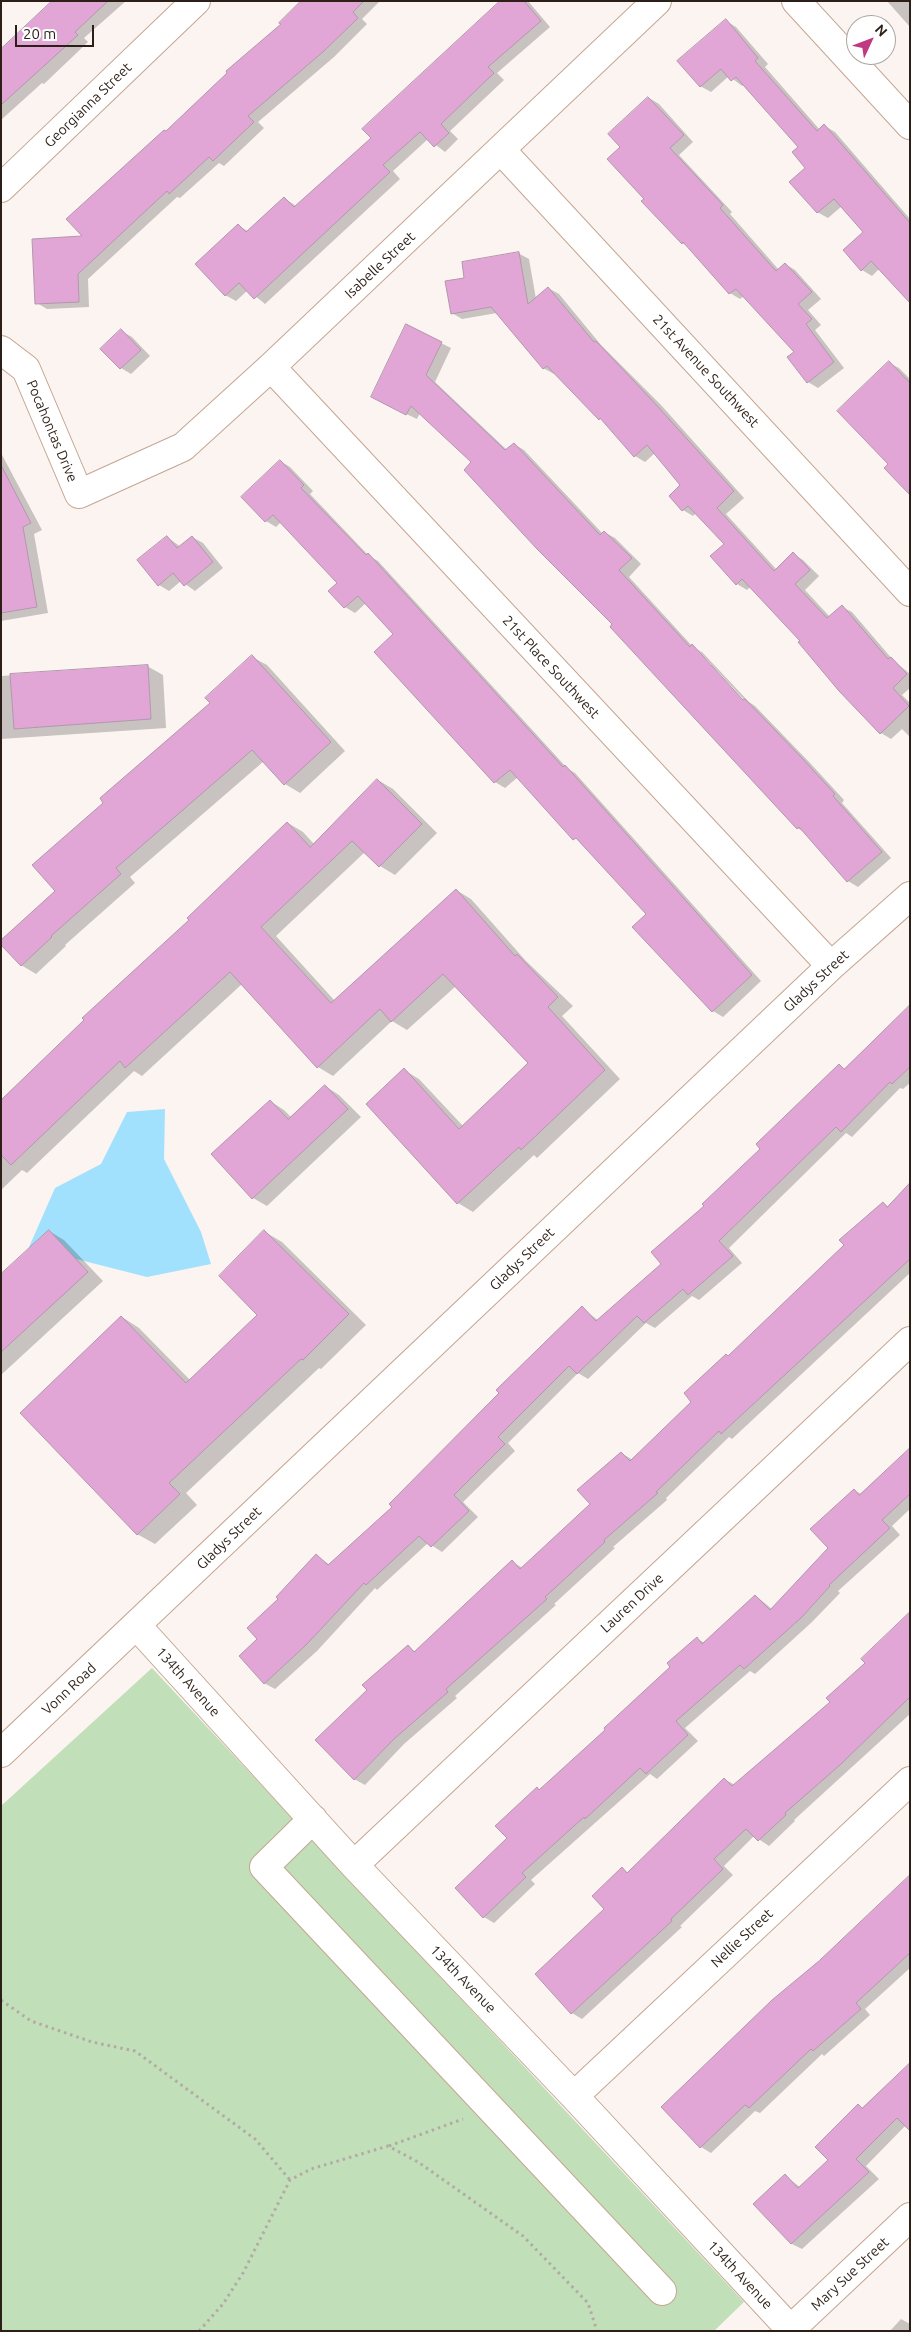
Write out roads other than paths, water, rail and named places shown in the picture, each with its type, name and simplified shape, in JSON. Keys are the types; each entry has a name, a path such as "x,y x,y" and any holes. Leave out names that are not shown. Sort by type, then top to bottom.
{"street":[{"name":"Georgianna Street","path":"1,188 196,1"},
{"name":"Isabelle Street","path":"79,494 183,447 271,368 657,1"},
{"path":"796,1 910,125"},
{"name":"21st Avenue Southwest","path":"501,150 910,592"},
{"name":"Pocahontas Drive","path":"1,350 26,369 79,494"},
{"name":"21st Place Southwest","path":"271,368 831,966"},
{"name":"Gladys Street","path":"137,1626 831,966 910,896"},
{"name":"Lauren Drive","path":"354,1865 910,1341"},
{"name":"Vonn Road","path":"1,1753 137,1626"},
{"name":"134th Avenue","path":"137,1626 354,1865 574,2096 791,2330"},
{"name":"Nellie Street","path":"574,2096 910,1781"},
{"path":"312,1819 264,1867 662,2291"},
{"name":"Mary Sue Street","path":"791,2330 910,2218"}],"water":[{"path":"165,1109 164,1159 201,1232 211,1264 147,1277 29,1247 55,1188 101,1164 127,1112"}]}
